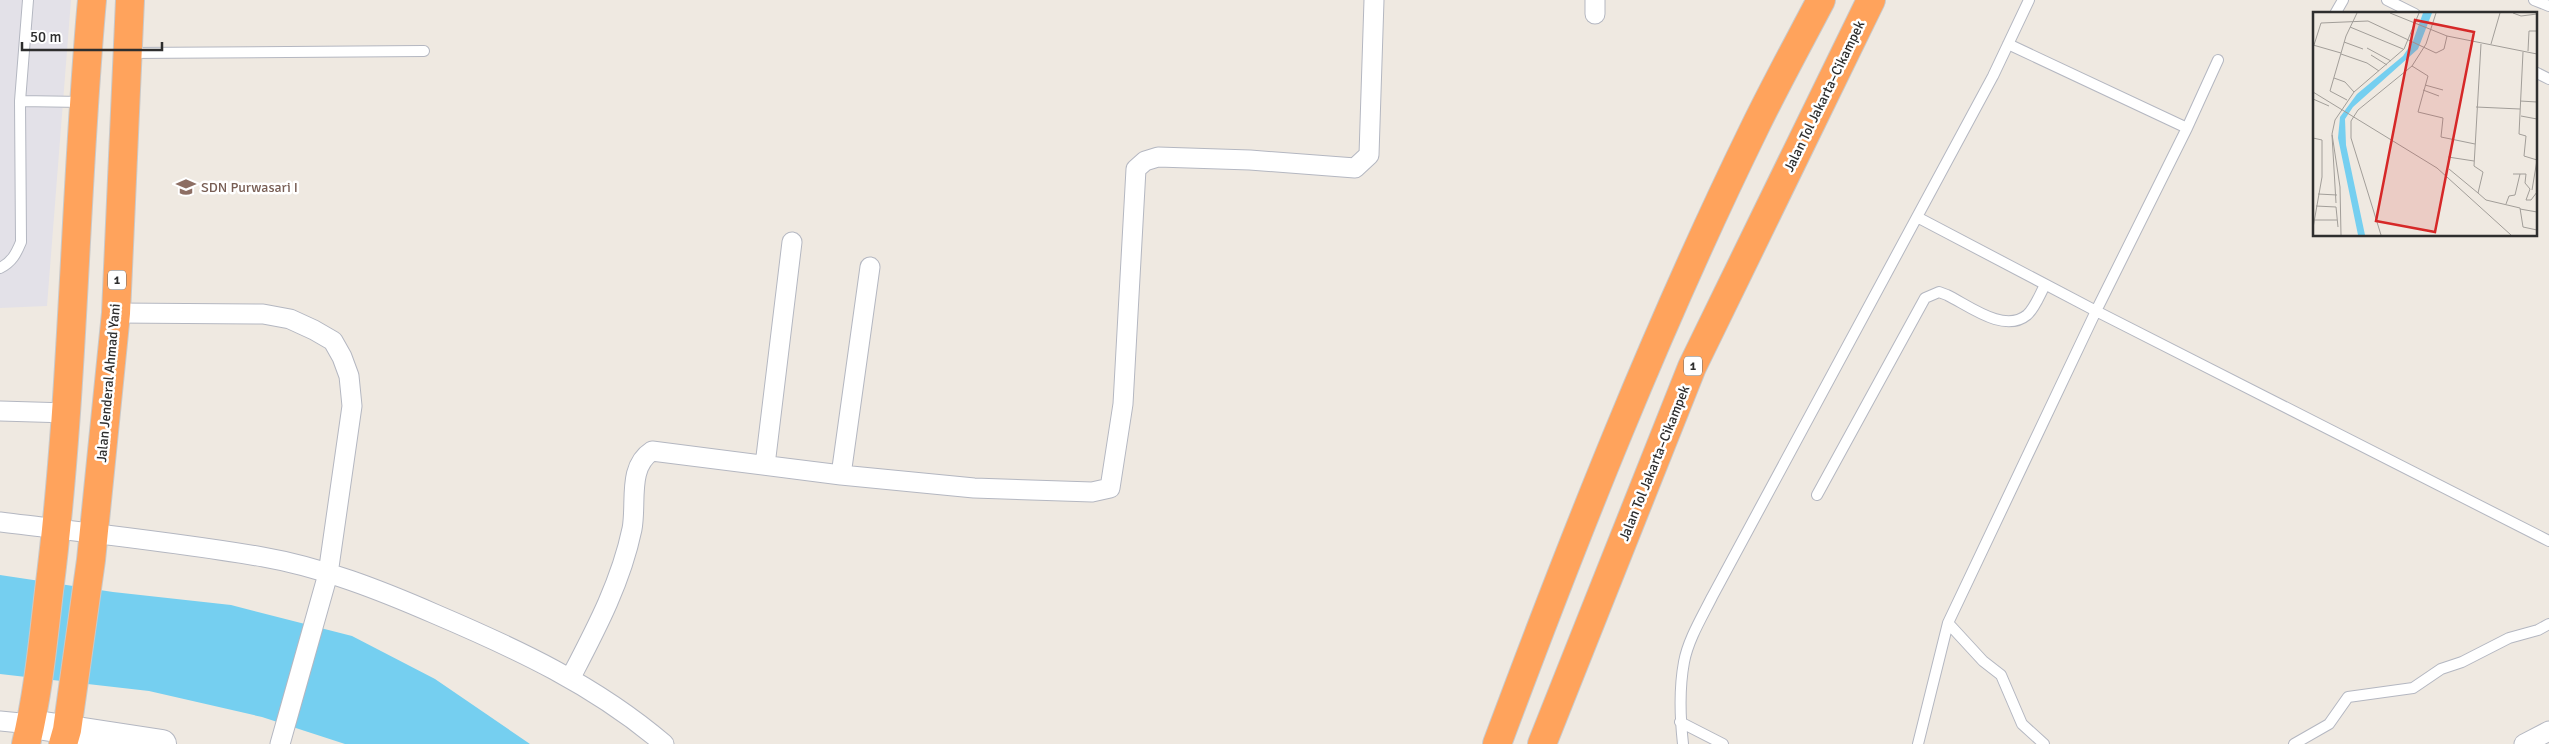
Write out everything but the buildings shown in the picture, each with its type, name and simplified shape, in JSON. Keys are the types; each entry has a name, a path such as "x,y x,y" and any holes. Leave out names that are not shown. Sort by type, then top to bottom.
{"highway":[{"path":"28,734 36,698 57,529 68,413 83,102 92,0"},
{"name":"Jalan Jenderal Ahmad Yani","path":"67,726 91,560 116,313 130,0"},
{"path":"1497,744 1592,499 1654,349 1755,127 1821,0"},
{"name":"Jalan Tol Jakarta–Cikampek","path":"1542,744 1692,368 1872,0"}],"street":[{"path":"571,677 608,605 623,562 632,527 637,469 643,457 652,451 840,475 974,488 1092,492 1110,488 1123,404 1136,169 1145,161 1158,157 1250,160 1355,168 1363,163 1369,156 1374,0"},
{"path":"765,465 792,242"},
{"path":"840,475 870,267"},
{"path":"116,313 264,314 290,319 333,341 342,357 349,376 352,406 328,574 281,740"},
{"path":"0,411 68,413"},
{"path":"0,522 264,557 328,574 404,601 504,643 571,677 664,744"},
{"path":"0,721 28,734 67,726 162,744"},
{"path":"2524,744 2549,731"}],"lane":[{"path":"0,268 13,258 21,242 20,101 28,0"},
{"path":"1683,744 1680,722 1684,661 1692,640 1712,597 1993,76 2029,0"},
{"path":"2336,12 2343,0"},
{"path":"2534,0 2549,6"},
{"path":"2389,1 2411,12"},
{"path":"2008,44 2187,128"},
{"path":"127,53 424,51"},
{"path":"1918,744 1948,623 2218,60"},
{"path":"2536,72 2549,79"},
{"path":"20,101 83,102"},
{"path":"1917,217 2045,285 2549,541"},
{"path":"1817,495 1925,298 1939,292 1947,294 1997,320 2012,322 2029,313 2045,285"},
{"path":"1948,623 1983,661 2001,676 2022,724 2044,744"},
{"path":"2294,744 2329,724 2348,697 2413,688 2441,669 2462,662 2509,638 2538,630 2549,624"},
{"path":"1680,722 1723,744"}],"shaded area":[{"path":"0,0 71,0 47,306 0,308"}],"water":[{"path":"0,575 113,592 231,605 352,636 435,679 530,744 345,744 262,717 149,691 0,674"}],"place":[{"name":"SDN Purwasari I","path":"186,187"}]}
